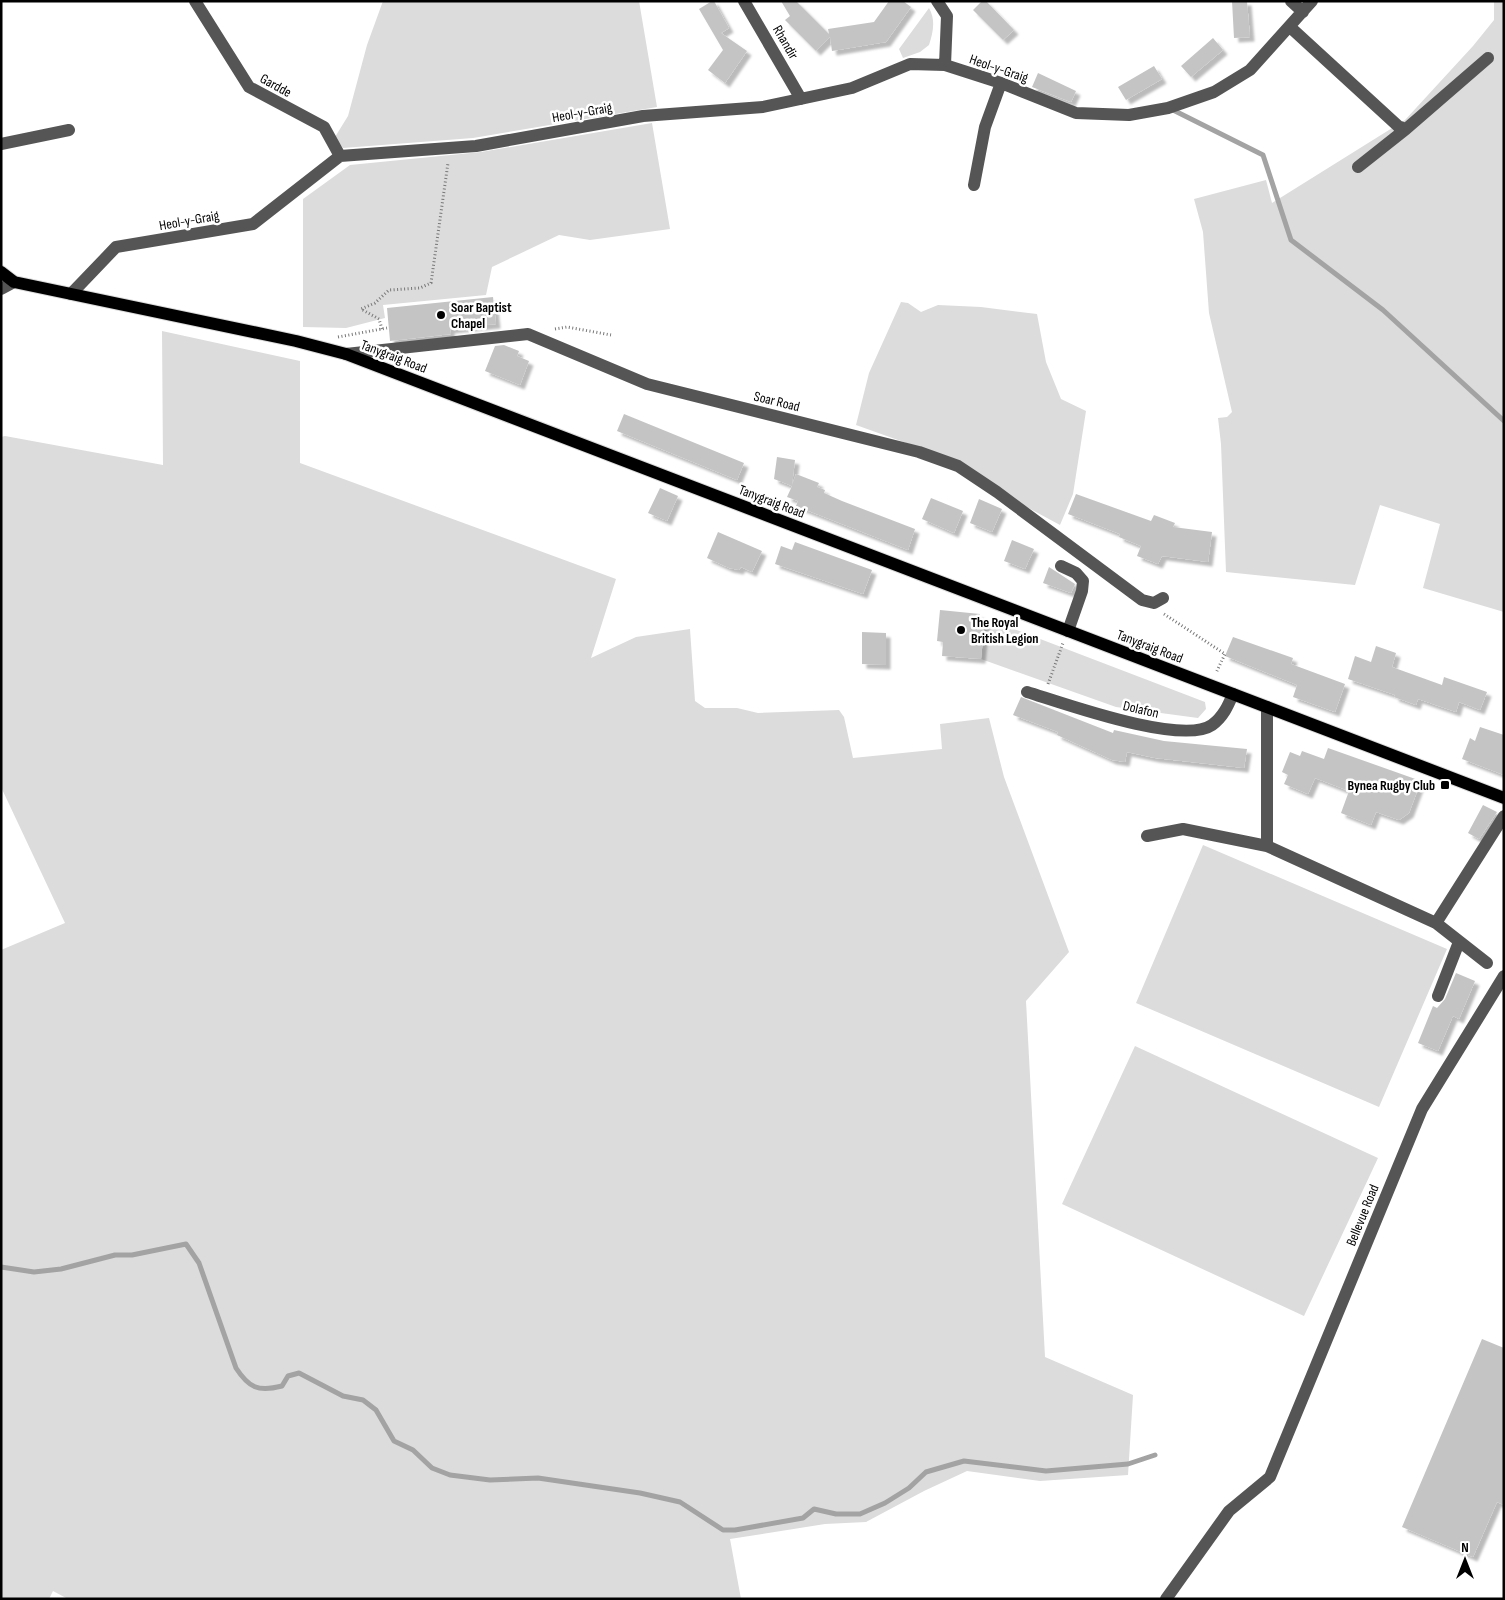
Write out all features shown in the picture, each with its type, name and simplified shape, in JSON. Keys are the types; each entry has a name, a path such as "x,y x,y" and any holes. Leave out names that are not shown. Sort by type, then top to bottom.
{"main road":[{"path":"1,272 14,282"},
{"name":"Tanygraig Road","path":"14,282 296,341 346,354 1504,798"}],"street":[{"name":"Gardde","path":"195,1 249,87 324,127 340,156"},
{"name":"Rhandir","path":"744,1 801,98"},
{"path":"937,1 947,16 944,66"},
{"path":"1291,1 1303,12"},
{"name":"Heol-y-Graig","path":"70,294 116,247 253,224 340,156 476,151 643,116 763,107 852,88 910,64 944,66 1001,83 1076,113 1130,115 1168,108 1214,92 1250,70 1312,1"},
{"path":"1290,27 1398,126 1406,129"},
{"path":"1358,167 1406,129 1488,58"},
{"path":"974,185 986,127 1001,83"},
{"path":"1,144 69,130"},
{"path":"1,289 14,282"},
{"name":"Soar Road","path":"346,354 528,334 647,384 919,452 958,466 997,492 1142,600"},
{"path":"1060,566 1076,573 1083,581 1082,591 1068,630"},
{"path":"1142,600 1154,603 1162,598"},
{"name":"Dolafon","path":"1027,692 1159,729 1193,732 1211,726 1224,714 1233,694"},
{"path":"1267,707 1267,846"},
{"path":"1436,923 1504,816"},
{"path":"1147,836 1183,829 1267,846 1436,923 1487,963"},
{"path":"1438,996 1459,942"},
{"name":"Bellevue Road","path":"1166,1599 1229,1511 1270,1477 1422,1109 1504,976"}],"path":[{"path":"382,329 379,319 361,309 375,304 389,290 420,288 431,283 448,161"},
{"path":"528,334 567,327 610,335"},
{"path":"332,338 387,328"},
{"path":"1142,600 1225,654 1216,674"},
{"path":"1044,697 1068,630"}],"shaded area":[{"path":"383,1 639,1 657,107 473,138 343,148 335,137 348,116 367,45"},
{"path":"1494,1 1504,1 1504,612 1423,588 1440,524 1380,505 1355,585 1226,572 1221,444 1218,418 1227,417 1232,412 1209,313 1203,232 1194,199 1266,180 1272,203 1405,120 1473,46 1494,20"},
{"path":"929,8 933,22 933,31 929,45 920,52 903,58 899,49"},
{"path":"652,123 670,229 590,240 559,235 492,267 486,295 383,305 385,318 346,328 303,327 303,199 350,165 481,152"},
{"path":"901,302 908,303 921,312 938,305 981,307 1037,314 1046,362 1061,399 1086,411 1073,494 1060,525 912,445 856,425 869,373"},
{"path":"162,331 300,361 300,463 616,579 591,658 636,637 690,629 695,701 705,708 737,708 758,713 839,710 844,717 853,758 942,749 940,724 989,718 1004,777 1069,952 1026,1001 1045,1357 1133,1395 1128,1475 1040,1481 967,1471 924,1491 866,1522 825,1524 730,1539 741,1599 68,1599 53,1591 49,1599 1,1599 1,950 65,923 1,787 1,437 5,436 163,465"},
{"path":"985,618 1205,702 1206,709 1198,718 1116,707 981,659"},
{"path":"1203,845 1447,949 1379,1107 1136,1003"},
{"path":"1135,1046 1378,1158 1304,1316 1062,1204"}],"building":[{"path":"714,1 729,28 721,33 747,51 725,83 708,70 723,50 699,9"},
{"path":"781,1 796,1 829,34 828,29 874,22 889,1 903,1 911,7 886,42 832,51 830,37 816,51 785,20 790,16"},
{"path":"982,1 986,1 1014,30 1003,40 973,10"},
{"path":"1232,1 1247,1 1250,37 1234,38"},
{"path":"1213,38 1223,50 1191,77 1181,66"},
{"path":"1154,66 1162,79 1126,100 1118,87"},
{"path":"1038,73 1076,91 1071,102 1032,87"},
{"name":"Soar Baptist Chapel","path":"493,297 496,324 450,329 451,334 390,341 387,308"},
{"path":"504,345 519,351 517,356 529,361 520,385 485,371 495,346"},
{"path":"624,414 744,463 737,480 617,431"},
{"path":"777,457 795,460 792,485 796,474 819,483 817,487 825,490 824,493 915,529 908,550 796,506 798,501 787,497 792,486 774,479"},
{"path":"660,488 678,496 667,521 648,513"},
{"path":"1076,494 1151,521 1154,515 1175,523 1173,527 1212,532 1208,562 1162,556 1158,564 1137,556 1141,546 1119,537 1120,534 1068,514"},
{"path":"931,498 963,511 954,533 922,519"},
{"path":"979,499 1002,509 992,532 970,523"},
{"path":"718,532 762,551 752,572 741,567 739,570 729,568 707,558"},
{"path":"1012,540 1034,549 1025,569 1004,561"},
{"path":"795,542 872,570 863,594 775,564 781,546 792,550"},
{"path":"1049,567 1075,584 1071,593 1043,583"},
{"name":"The Royal British Legion","path":"940,610 980,614 979,618 985,618 981,659 942,656 943,642 937,641"},
{"path":"862,632 886,633 886,665 862,664"},
{"path":"1233,637 1293,658 1291,664 1345,684 1335,712 1293,697 1297,685 1225,656"},
{"path":"1376,646 1396,653 1392,667 1442,685 1444,677 1487,692 1480,710 1459,702 1456,712 1418,699 1416,705 1394,697 1395,695 1348,679 1355,656 1371,662"},
{"path":"1021,697 1113,733 1114,730 1164,741 1247,749 1244,768 1155,758 1127,752 1125,762 1112,760 1057,735 1058,732 1013,715"},
{"path":"1480,727 1504,735 1504,775 1462,759 1470,738 1475,741"},
{"path":"1328,748 1421,781 1409,813 1399,820 1376,812 1371,825 1341,813 1349,791 1315,778 1308,794 1284,784 1288,775 1282,772 1290,752 1300,756 1302,751 1324,759"},
{"path":"1483,805 1497,812 1479,839 1468,833"},
{"path":"1456,973 1475,981 1459,1019 1453,1016 1438,1051 1418,1043 1433,1006 1437,1008 1445,999"},
{"path":"1482,1339 1504,1348 1504,1505 1497,1502 1473,1557 1402,1527"}],"waterway":[{"path":"1171,109 1263,155 1291,240 1383,310 1504,421"},
{"path":"1,1267 34,1272 61,1269 115,1255 132,1255 186,1244 199,1263 236,1368 245,1380 255,1387 267,1389 282,1386 288,1376 299,1373 343,1396 363,1400 376,1410 394,1441 413,1450 432,1468 450,1475 490,1480 538,1478 640,1493 680,1502 723,1530 735,1530 803,1518 814,1509 836,1514 860,1514 885,1503 909,1488 926,1472 964,1461 1046,1471 1128,1464 1155,1455"}],"place":[{"name":"Soar Baptist Chapel","path":"441,315"},
{"name":"The Royal British Legion","path":"961,630"},
{"name":"Bynea Rugby Club","path":"1445,785"}]}
